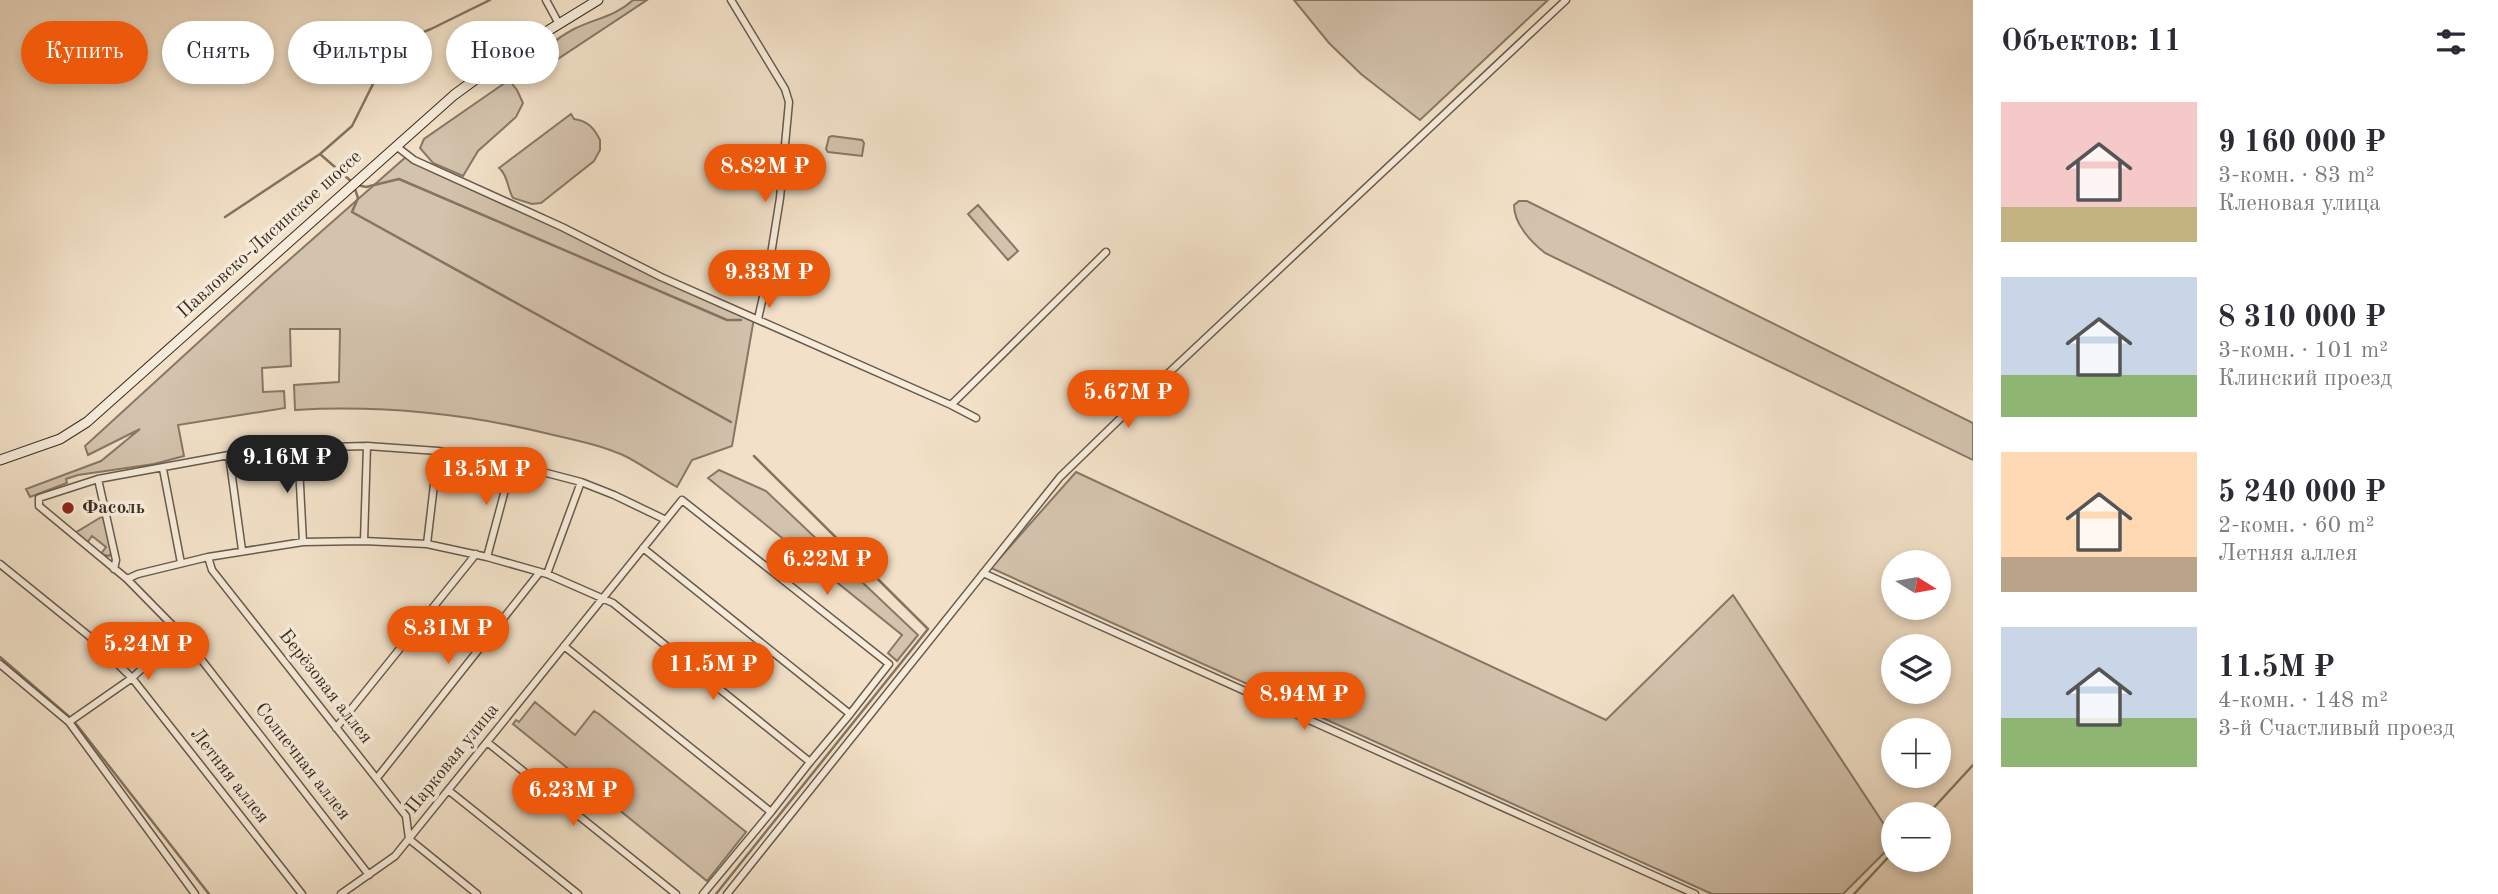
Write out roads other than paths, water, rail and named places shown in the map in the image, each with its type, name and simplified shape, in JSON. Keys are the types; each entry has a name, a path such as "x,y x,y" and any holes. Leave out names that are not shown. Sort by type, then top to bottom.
{"main road":[{"name":"Павловско-Лисинское шоссе","path":"559,24 598,0"},
{"name":"Павловско-Лисинское шоссе","path":"0,460 60,439 87,422 469,84"}],"street":[{"path":"545,0 557,21"},
{"path":"731,0 785,89 789,102 780,198 758,319"},
{"path":"727,894 1067,470 1566,0"},
{"path":"396,146 414,160 562,227 661,276 976,418"},
{"path":"951,405 1105,252"},
{"path":"364,541 367,446"},
{"path":"114,569 116,560 98,480 229,455 298,447 367,446 438,451 512,464 581,482 666,520"},
{"path":"298,447 303,542"},
{"path":"427,544 438,451"},
{"path":"229,455 242,550"},
{"path":"487,557 512,464"},
{"path":"163,469 181,563"},
{"name":"Солнечная аллея","path":"98,480 39,498 39,506 127,579 183,636 369,875"},
{"path":"377,778 544,573 581,482"},
{"name":"Парковая улица","path":"341,894 395,856 682,499 889,664 850,713"},
{"path":"127,579 208,557 303,542 427,544 477,554 544,573 602,598 810,762"},
{"path":"643,548 850,713 703,894"},
{"path":"336,728 477,554"},
{"name":"Берёзовая аллея","path":"208,557 212,570 407,816 409,839"},
{"name":"Летняя аллея","path":"0,564 89,636 132,678 302,894"},
{"path":"983,573 1695,894"},
{"path":"69,722 132,678 183,636"},
{"path":"564,646 771,812"},
{"path":"0,664 69,722 195,894"},
{"path":"487,741 676,894"},
{"path":"448,790 578,894"},
{"path":"409,839 477,894"}],"waterway":[{"path":"225,217 320,154 352,126 393,44 490,0"},
{"path":"320,154 352,182"},
{"path":"357,185 366,187 399,179 727,320 741,320"},
{"path":"354,186 358,198 352,212 731,422"},
{"path":"716,894 928,629 754,456"},
{"path":"0,657 73,720 209,894"},
{"path":"1939,802 1973,765"},
{"path":"1854,894 1881,865"}],"place":[{"name":"Фасоль","path":"68,508"}]}
